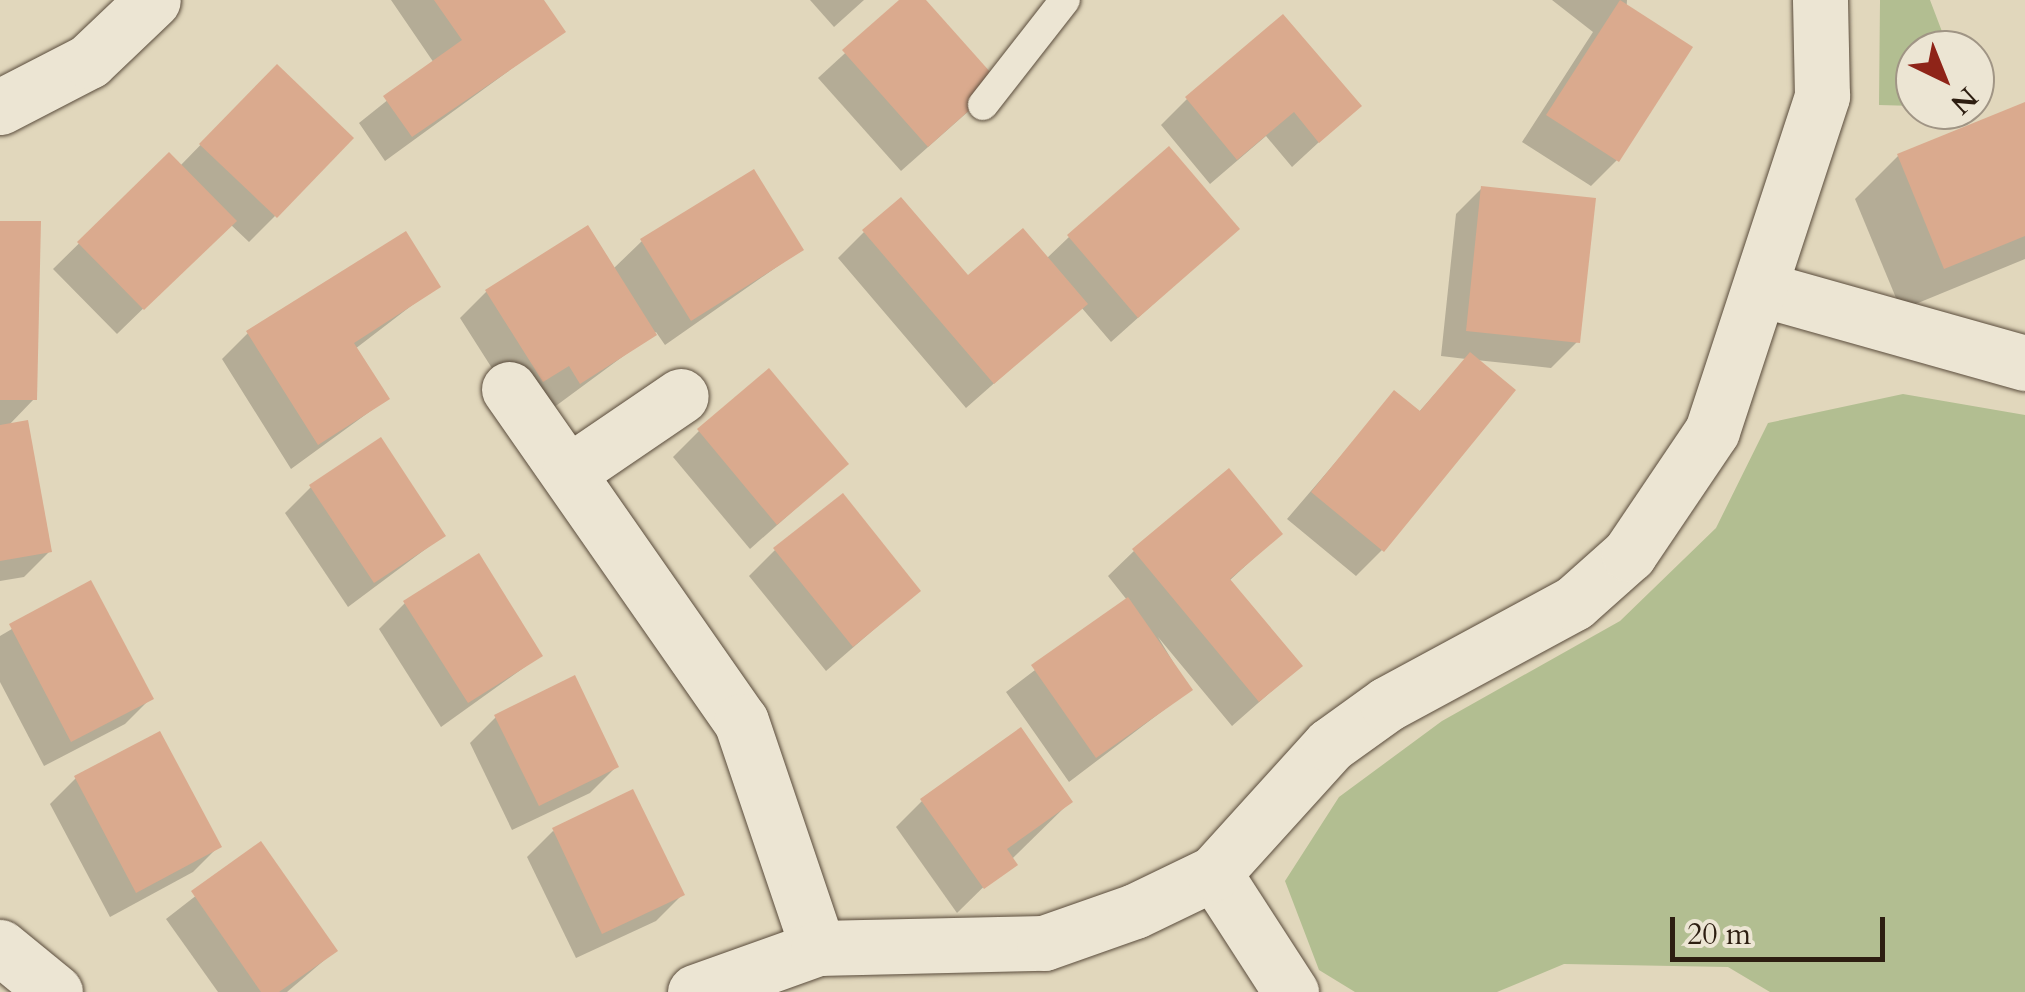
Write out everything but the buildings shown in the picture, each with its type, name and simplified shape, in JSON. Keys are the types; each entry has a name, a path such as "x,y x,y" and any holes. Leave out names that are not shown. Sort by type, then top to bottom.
{"street":[{"path":"0,107 89,61 153,0"},
{"path":"695,992 818,948 1044,942 1214,874 1330,745 1469,655 1574,603 1628,554 1712,432 1766,290 1822,96 1820,0"},
{"path":"1766,290 2025,363"},
{"path":"508,389 741,721 818,948"},
{"path":"569,472 681,396"},
{"path":"1214,874 1291,992"},
{"path":"0,947 54,992"}],"lane":[{"path":"983,104 1065,0"}],"green space":[{"path":"1880,0 1930,0 1941,30 1895,30 1895,105 1879,105"},
{"path":"1903,394 2025,415 2025,992 1770,992 1728,967 1564,964 1497,992 1355,992 1319,970 1285,881 1339,797 1442,721 1620,621 1716,528 1768,423"}]}
